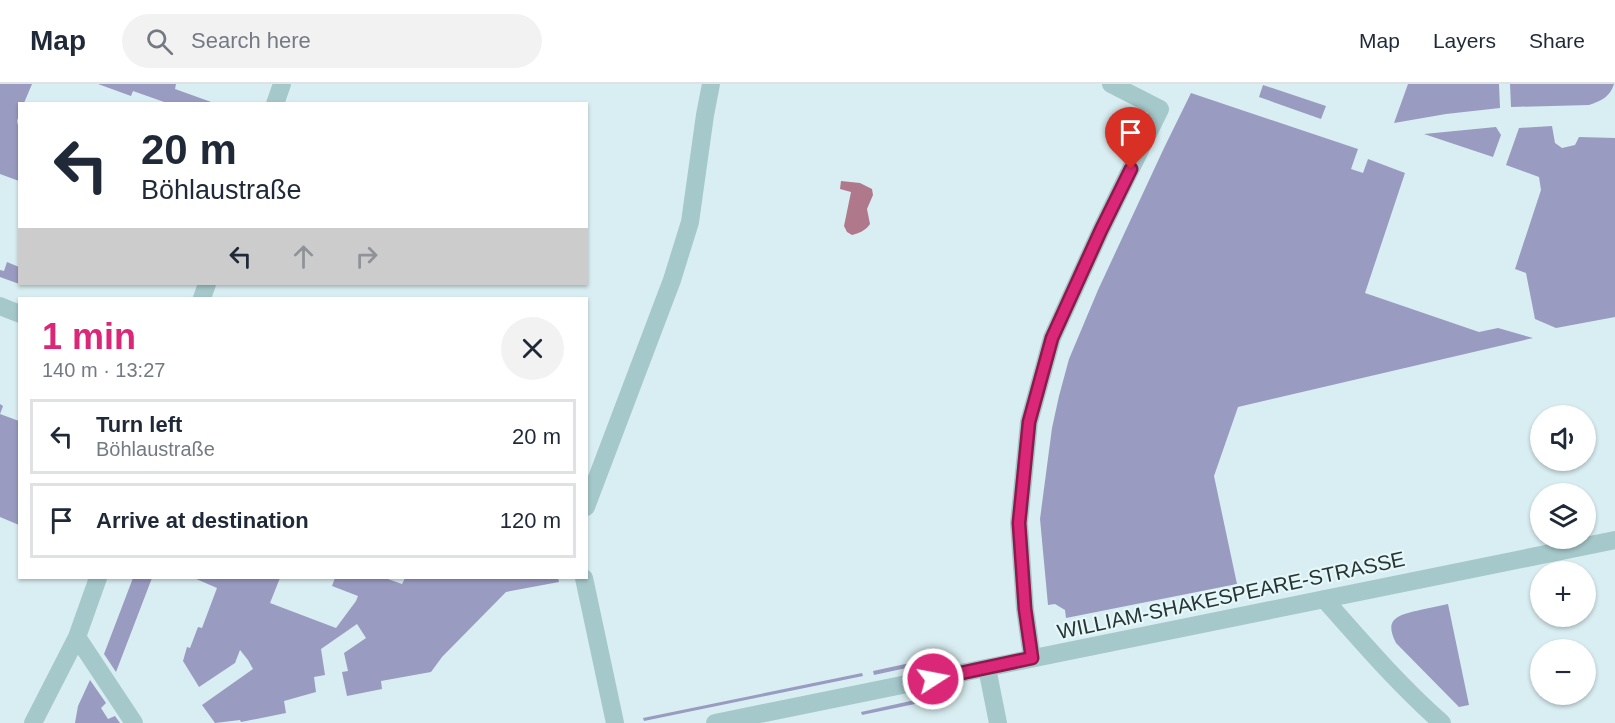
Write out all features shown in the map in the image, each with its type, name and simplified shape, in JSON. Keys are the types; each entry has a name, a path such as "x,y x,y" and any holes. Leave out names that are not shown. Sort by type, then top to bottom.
{"street":[{"path":"276,102 282,84"},
{"path":"588,502 672,280 690,222 711,84"},
{"path":"1032,658 1025,609 1019,523 1029,422 1052,338 1160,109 1111,84"},
{"path":"0,306 18,313"},
{"name":"WILLIAM-SHAKESPEARE-STRASSE","path":"715,723 1615,540"},
{"path":"33,723 77,637 98,579"},
{"path":"584,579 615,723"},
{"path":"1324,599 1415,700 1442,723"},
{"path":"77,637 134,723"},
{"path":"987,668 998,723"}],"shaded area":[{"path":"0,84 32,84 24,102 18,102 18,181 0,174"},
{"path":"98,84 176,84 175,89 211,102 164,102 133,91 131,96"},
{"path":"1408,84 1499,84 1500,108 1394,123"},
{"path":"1510,84 1614,84 1604,98 1589,105 1511,107"},
{"path":"1263,85 1326,106 1321,119 1259,97"},
{"path":"1191,93 1358,149 1351,169 1363,173 1368,159 1405,173 1365,293 1479,332 1498,328 1533,338 1238,407 1214,476 1237,584 1066,618 1065,610 1055,604 1048,605 1040,519 1052,428 1059,396 1069,359 1098,290"},
{"path":"1552,126 1555,143 1562,148 1575,145 1579,137 1615,138 1615,317 1556,328 1535,319 1526,273 1515,269 1541,190 1539,177 1506,165 1519,128"},
{"path":"1496,127 1501,135 1493,157 1424,134"},
{"path":"841,181 860,183 872,189 873,195 867,209 870,224 864,230 852,235 844,226 851,192 840,189"},
{"path":"7,262 18,267 18,284 0,277 0,270 4,271"},
{"path":"0,414 18,421 18,525 0,517"},
{"path":"133,579 152,579 116,672 104,654"},
{"path":"196,579 280,579 270,603 336,628 358,596 332,586 335,579 388,579 402,584 404,579 558,579 559,582 506,592 442,657 431,672 381,681 382,689 347,696 342,672 348,671 344,653 366,638 357,624 321,649 325,675 314,677 316,692 284,701 286,713 241,722 240,720 215,723 202,705 253,669 240,650 235,663 199,687 183,661 187,647 190,648 198,627 202,628 217,588"},
{"path":"1448,604 1469,705 1459,707 1396,643 1391,628 1395,619 1400,616"},
{"path":"947,655 948,659 874,675 873,671"},
{"path":"862,673 863,676 644,721 643,718"},
{"path":"90,680 106,703 101,708 108,719 115,716 120,723 75,723 78,706"},
{"path":"933,696 934,700 862,715 861,712"}],"route":[{"path":"933,679 1032,658 1025,609 1019,523 1029,422 1052,338 1131,169"}]}
